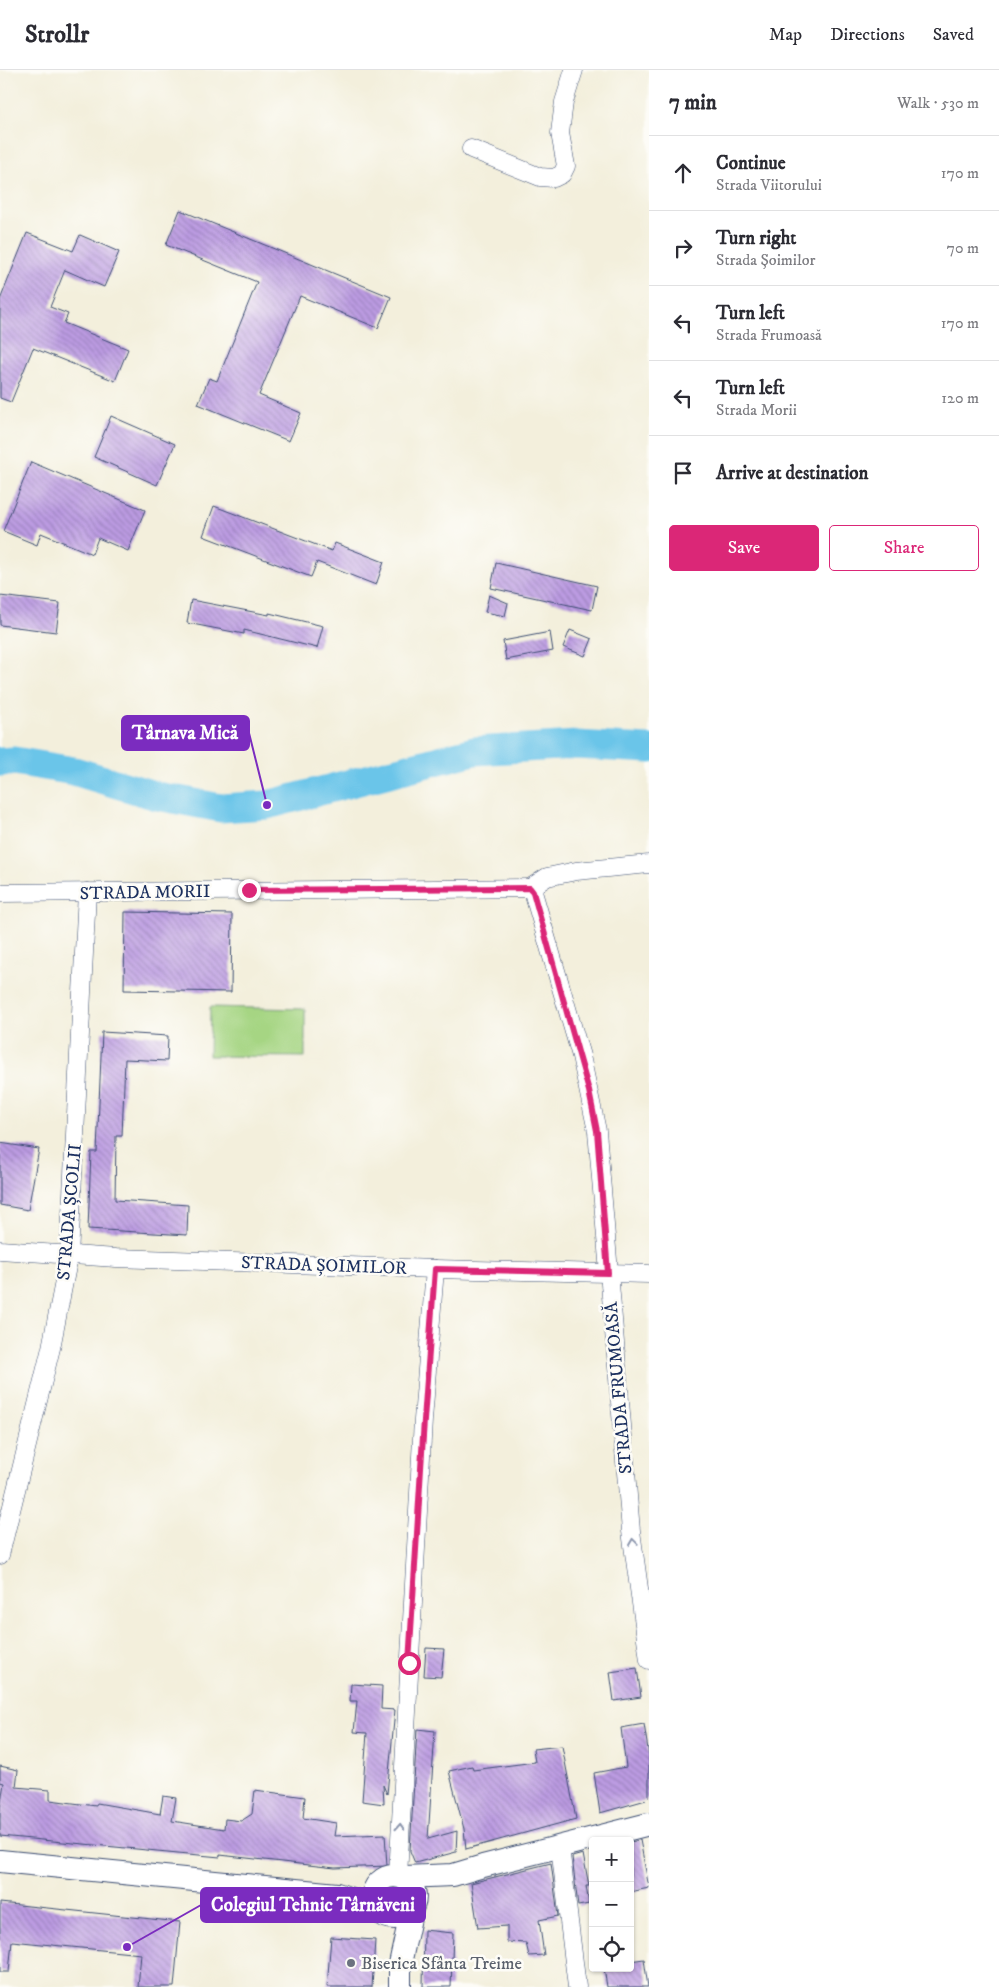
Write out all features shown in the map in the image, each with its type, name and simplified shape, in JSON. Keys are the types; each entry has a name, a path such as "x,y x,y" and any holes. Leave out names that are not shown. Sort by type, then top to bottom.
{"main road":[{"path":"337,1894 393,1878 453,1875 649,1824"},
{"path":"0,1862 337,1894 380,1912 400,1918 453,1875"},
{"path":"393,1878 414,1888 414,1906 400,1964 400,1987"},
{"path":"393,1878 373,1894 380,1912 391,1929 400,1964"}],"street":[{"path":"471,150 540,177 554,178 562,174 566,166 560,134 564,102 574,70"},
{"path":"530,888 547,877 576,871 649,864"},
{"name":"STRADA MORII","path":"0,893 530,888"},
{"name":"STRADA FRUMOASĂ","path":"530,888 533,892 589,1091 597,1131 631,1531 649,1660"},
{"name":"STRADA ȘCOLII","path":"0,1555 51,1348 69,1256 87,892"},
{"name":"STRADA ȘOIMILOR","path":"0,1250 69,1256 435,1269 649,1274"},
{"path":"393,1878 435,1269"},
{"path":"560,1847 578,1987"}],"green space":[{"path":"210,1007 305,1009 305,1057 209,1056"},
{"path":"395,1887 402,1890 405,1897 402,1904 395,1907 388,1904 385,1897 388,1890"}],"building":[{"path":"180,210 391,297 378,328 300,296 259,395 301,413 289,441 198,404 209,378 217,381 257,282 166,245"},
{"path":"27,233 73,251 80,235 119,252 104,287 65,270 50,307 68,314 64,323 128,349 115,381 33,348 11,402 0,398 0,300"},
{"path":"111,416 175,444 157,485 94,457"},
{"path":"31,462 145,510 128,551 98,538 92,554 41,533 37,545 3,531"},
{"path":"214,506 332,551 335,543 384,562 376,585 317,562 311,577 203,536"},
{"path":"496,563 597,586 592,610 491,588"},
{"path":"489,595 508,603 505,616 485,612"},
{"path":"0,596 60,603 56,632 0,625"},
{"path":"191,600 269,615 269,613 323,626 317,648 244,630 244,634 187,623"},
{"path":"570,630 592,639 585,656 563,647"},
{"path":"550,632 553,651 506,660 503,641"},
{"path":"125,912 232,914 231,992 124,990"},
{"path":"102,1032 168,1036 167,1061 125,1059 122,1136 116,1136 115,1200 188,1205 187,1235 88,1229 91,1152 97,1152"},
{"path":"0,1143 39,1149 28,1210 0,1205"},
{"path":"426,1648 444,1649 441,1677 424,1676"},
{"path":"637,1668 641,1697 614,1701 610,1672"},
{"path":"351,1684 382,1686 381,1709 395,1710 387,1794 383,1785 384,1804 362,1801 367,1733 354,1732 357,1701 350,1701"},
{"path":"644,1724 649,1756 649,1797 646,1800 600,1813 594,1773 626,1767 621,1728"},
{"path":"417,1729 435,1731 428,1839 457,1831 456,1852 415,1863 410,1851"},
{"path":"562,1746 576,1819 466,1849 464,1829 449,1771 472,1766 473,1770 535,1762 533,1749"},
{"path":"0,1766 18,1770 16,1787 50,1790 50,1800 96,1806 97,1803 160,1814 163,1796 176,1798 172,1821 224,1829 225,1819 241,1821 252,1814 255,1790 305,1797 303,1818 336,1823 334,1836 385,1834 387,1866 335,1868 220,1855 220,1857 0,1836 0,1808 4,1783 0,1782"},
{"path":"640,1840 649,1888 634,1891 634,1882 634,1841"},
{"path":"583,1854 589,1886 586,1886 589,1904 578,1906 572,1857"},
{"path":"551,1863 558,1916 539,1920 544,1955 529,1956 526,1943 507,1942 507,1926 478,1928 471,1883"},
{"path":"0,1903 180,1922 174,1987 138,1987 141,1954 12,1941 9,1972 0,1972"},
{"path":"424,1930 453,1933 451,1987 423,1987"},
{"name":"Biserica Sfânta Treime","path":"331,1937 375,1940 372,1987 327,1987"},
{"path":"644,1959 648,1987 607,1987 605,1972 634,1972 634,1960"}],"waterway":[{"path":"0,762 14,761 74,771 157,796 221,808 267,805 474,751 577,745 649,749"}],"place":[{"name":"Târnava Mică","path":"267,805"},
{"name":"Colegiul Tehnic Târnăveni","path":"127,1947"},
{"name":"Biserica Sfânta Treime","path":"351,1963"}],"route":[{"path":"249,890 530,888 533,892 581,1056 589,1091 597,1131 608,1273 435,1269 409,1663"}]}
